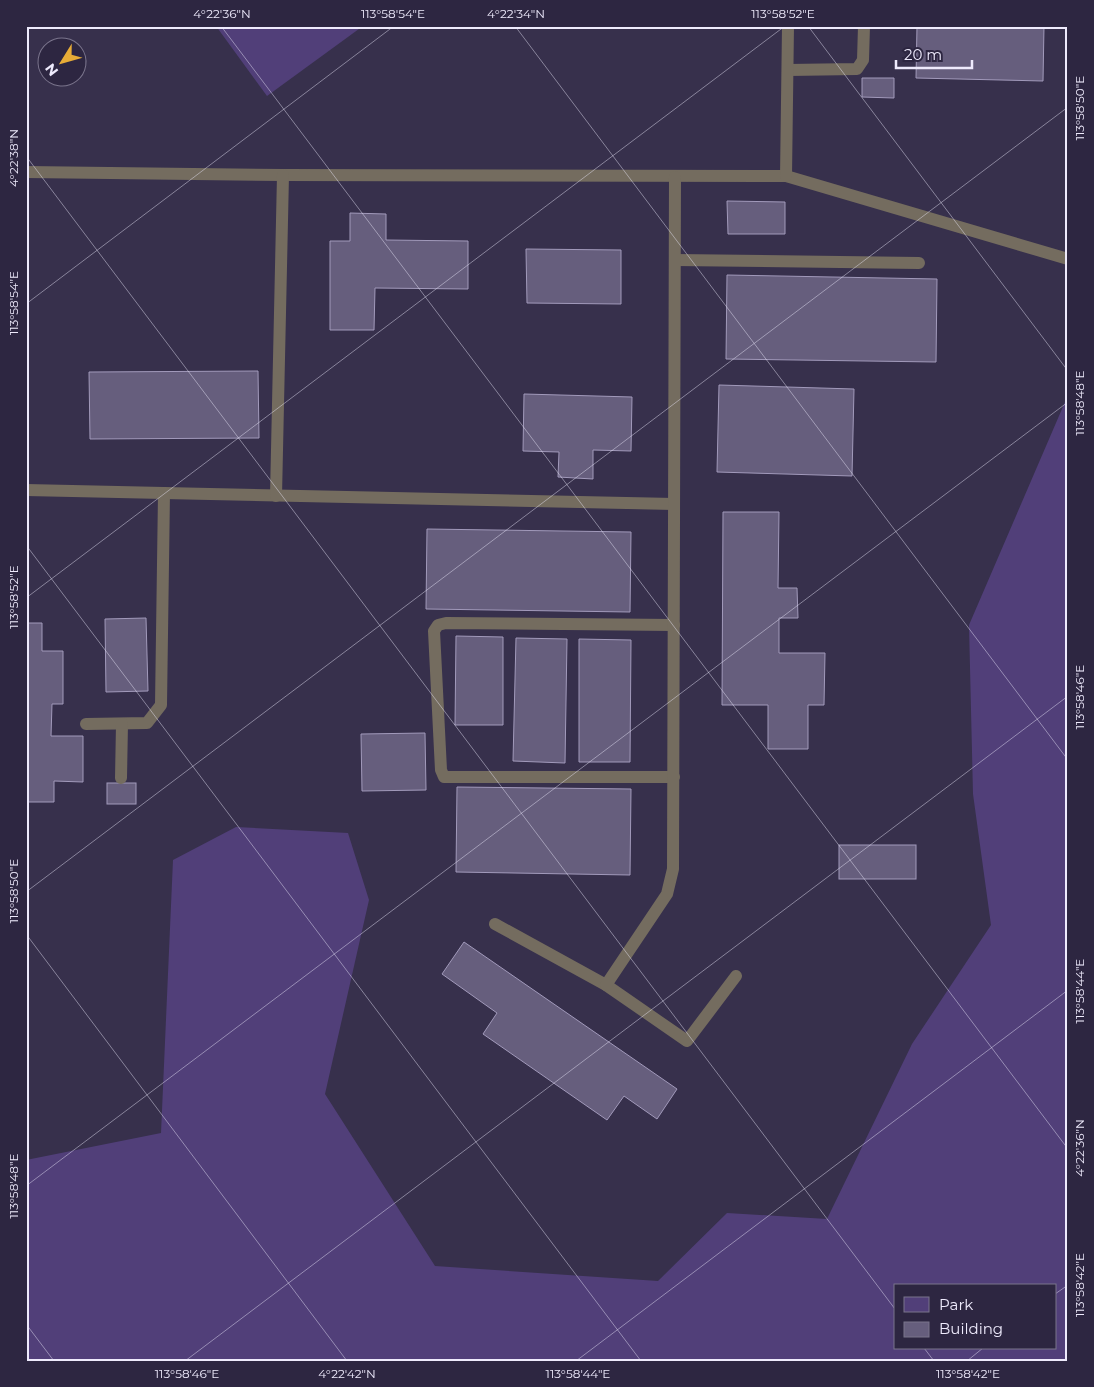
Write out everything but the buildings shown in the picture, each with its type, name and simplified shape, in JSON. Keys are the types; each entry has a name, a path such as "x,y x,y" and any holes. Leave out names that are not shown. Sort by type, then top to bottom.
{"lane":[{"path":"786,176 788,26"},
{"path":"788,70 857,68 864,60 864,26"},
{"path":"26,172 283,175 786,176 1068,259"},
{"path":"276,496 283,175"},
{"path":"606,986 667,894 673,869 676,176"},
{"path":"675,260 919,263"},
{"path":"26,490 674,504"},
{"path":"86,724 147,724 161,705 164,493"},
{"path":"674,626 446,623 438,625 434,631 441,770 444,777 674,778"},
{"path":"121,778 122,724"},
{"path":"495,924 606,986 687,1041 736,976"}],"green space":[{"path":"216,26 363,26 267,96"},
{"path":"1068,395 1068,1361 26,1361 26,1160 161,1133 173,860 236,827 348,833 369,900 325,1094 435,1266 658,1281 727,1213 827,1219 912,1044 991,925 973,794 969,625"}]}
